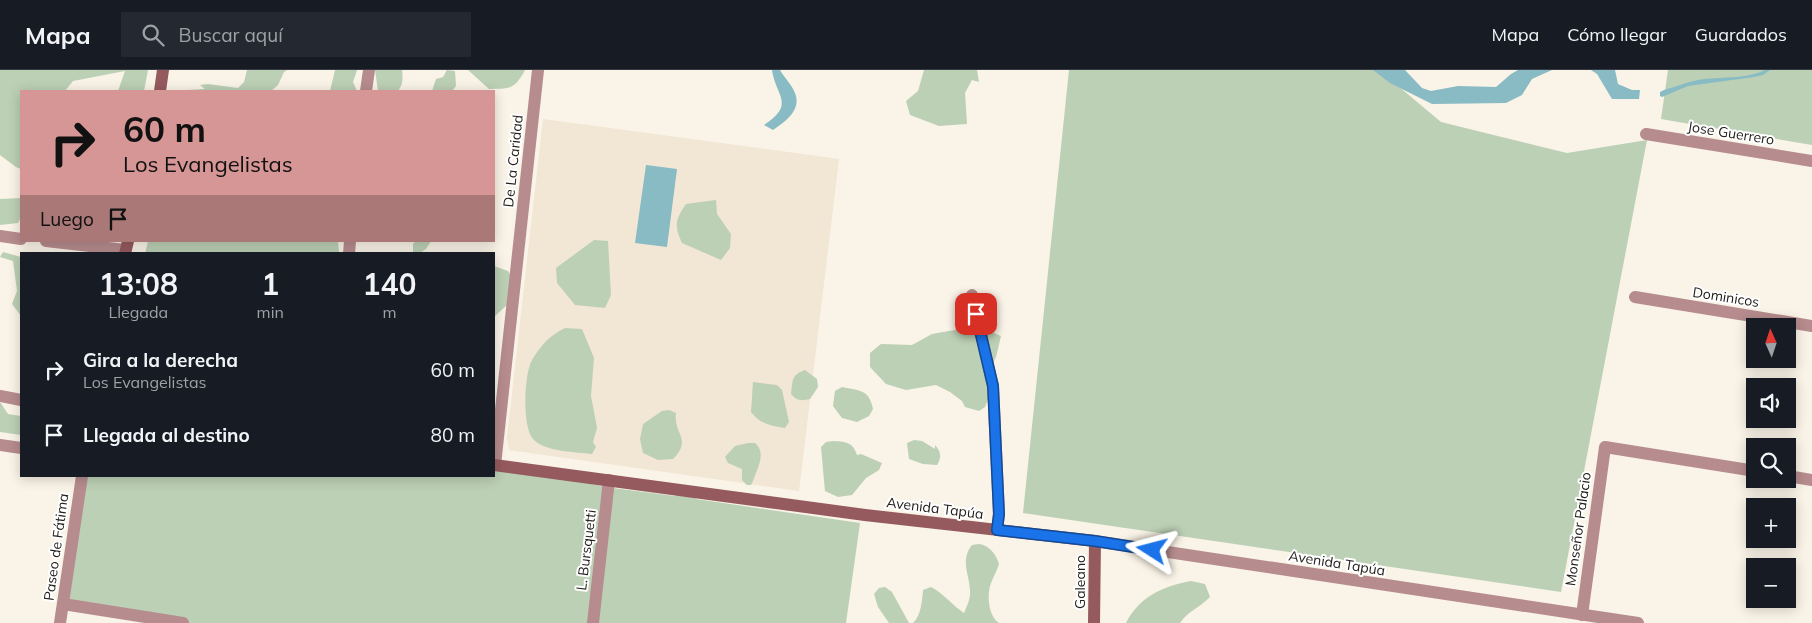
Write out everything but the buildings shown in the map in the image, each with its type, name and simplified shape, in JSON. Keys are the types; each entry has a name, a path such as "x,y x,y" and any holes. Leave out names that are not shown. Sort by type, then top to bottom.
{"street":[{"path":"160,90 163,70"},
{"path":"366,90 369,70"},
{"name":"De La Caridad","path":"495,456 538,70"},
{"name":"Jose Guerrero","path":"1646,134 1812,161"},
{"path":"0,236 20,238"},
{"path":"57,242 126,248"},
{"path":"972,296 993,386 999,514 997,530"},
{"name":"Dominicos","path":"1634,297 1812,326"},
{"path":"0,396 20,400"},
{"path":"0,446 20,448"},
{"name":"Monseñor Palacio","path":"1582,615 1605,447 1746,470"},
{"name":"Avenida Tapúa","path":"495,465 855,513 1095,541 1638,623"},
{"name":"Paseo de Fátima","path":"60,623 82,477"},
{"path":"1796,477 1812,480"},
{"name":"L. Bursquetti","path":"593,623 609,480"},
{"name":"Galeano","path":"1094,623 1095,541"},
{"path":"63,604 183,623"}],"shaded area":[{"path":"543,119 839,159 799,491 509,450 507,438"}],"green space":[{"path":"0,70 148,70 144,90 118,90 125,71 73,81 66,90 20,90 20,169 0,155"},
{"path":"247,70 287,70 284,72 278,85 272,90 187,90 205,89 200,85 208,84 238,88 244,82"},
{"path":"335,70 357,70 353,82 357,90 330,90"},
{"path":"375,70 402,70 402,81 399,90 378,90"},
{"path":"447,70 455,71 456,86 453,90 432,90 436,79 443,77"},
{"path":"468,70 525,70 518,81 511,87 489,89"},
{"path":"924,70 977,70 979,82 972,80 965,93 967,124 939,126 910,115 906,101 918,91"},
{"path":"1069,70 1379,70 1441,122 1567,153 1647,140 1561,592 1023,513"},
{"path":"1668,70 1812,70 1812,145 1661,119"},
{"path":"20,198 20,219 18,223 0,225 0,199"},
{"path":"716,200 717,214 731,234 730,248 721,260 682,243 677,227 678,219 686,204"},
{"path":"594,240 608,241 611,295 605,308 575,305 557,283 556,268"},
{"path":"148,242 338,242 339,252 145,252"},
{"path":"415,242 430,242 422,252 413,252 413,244"},
{"path":"3,252 20,257 20,315 12,304 17,291 13,261 0,257"},
{"path":"495,266 508,271 512,277 507,305 495,316"},
{"path":"977,326 1001,336 996,357 989,372 991,392 985,407 979,411 965,407 962,401 936,385 906,390 886,384 870,367 870,353 881,344 912,345 932,334"},
{"path":"565,328 582,329 594,358 591,396 597,428 593,442 596,447 592,454 561,451 545,447 533,439 527,423 525,400 529,367 546,341"},
{"path":"805,370 817,379 818,387 810,399 799,400 791,394 793,382 797,374"},
{"path":"753,382 777,385 782,390 789,422 785,428 766,424 751,412"},
{"path":"842,387 859,390 866,394 873,409 869,416 857,422 842,418 833,406 835,391"},
{"path":"0,402 8,414 20,416 20,435 0,432"},
{"path":"669,410 676,413 677,426 682,441 681,446 673,459 658,460 643,453 640,439 643,424 662,411"},
{"path":"914,440 922,441 935,449 935,445 940,455 937,465 923,464 909,459 907,443"},
{"path":"834,441 851,445 857,455 861,454 882,463 879,470 866,478 852,495 838,497 825,491 821,447 826,442"},
{"path":"755,443 759,447 761,456 751,485 747,485 742,480 742,469 728,463 725,457 735,446"},
{"path":"495,465 613,488 675,496 680,493 695,496 696,499 860,523 846,623 183,623 63,604 82,477 495,477"},
{"path":"972,545 986,546 992,551 999,564 990,586 989,596 991,611 999,623 913,623 916,620 922,603 923,590 931,587 940,592 964,613 970,593 966,556"},
{"path":"1191,581 1205,584 1210,597 1180,623 1126,623 1138,606 1153,594 1171,586"},
{"path":"885,587 892,592 909,623 889,623 878,607 874,594 879,588"}],"water":[{"path":"772,70 780,70 794,90 797,99 791,115 773,130 764,125 774,118 782,105 782,100"},
{"path":"1373,70 1405,70 1422,88 1431,91 1458,86 1496,87 1518,70 1552,70 1532,79 1522,95 1506,103 1432,104 1390,83"},
{"path":"1591,70 1615,70 1618,84 1632,90 1640,90 1639,99 1612,99 1597,74"},
{"path":"1770,70 1763,75 1754,77 1688,86 1662,97 1660,96 1660,92 1664,90 1694,81 1740,77"},
{"path":"646,165 677,169 667,247 635,243"}],"route":[{"path":"976,314 993,386 999,514 997,530 1095,541 1152,550"}]}
